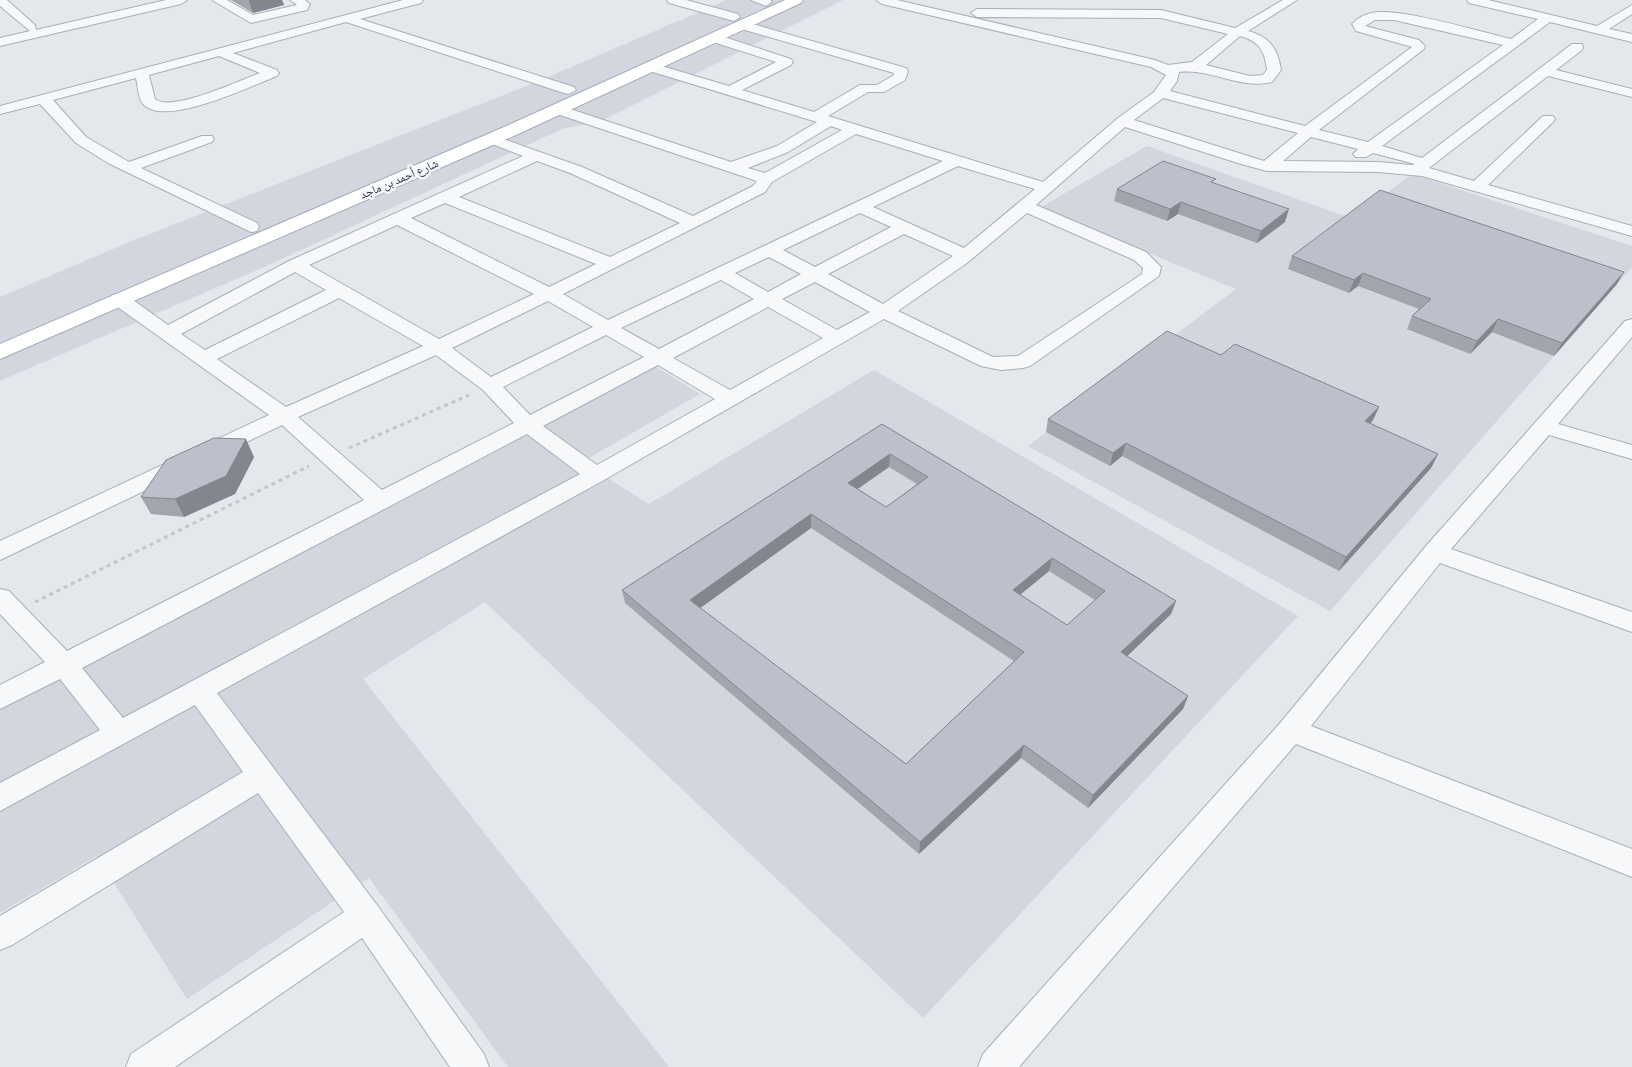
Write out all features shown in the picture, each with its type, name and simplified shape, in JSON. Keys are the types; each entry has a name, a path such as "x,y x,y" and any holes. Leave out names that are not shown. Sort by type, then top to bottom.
{"main road":[{"name":"شارع أحمد بن ماجد","path":"0,334 451,143 568,90 738,21 796,0"},
{"name":"شارع أحمد بن ماجد","path":"0,352 492,139 648,66 714,38 765,1"}],"street":[{"path":"0,0 31,28"},
{"path":"0,35 120,5 150,0"},
{"path":"0,42 181,0"},
{"path":"218,0 251,19 267,17 303,6 304,4 296,0"},
{"path":"0,98 378,0"},
{"path":"0,110 222,53 417,0"},
{"path":"673,0 901,71 900,77 879,89 865,88 823,119 816,130 756,161 732,168"},
{"path":"0,798 596,475 884,312 940,276 1123,120 1160,93 1172,77 1173,73 1155,64 882,0"},
{"path":"1196,66 1239,31 1291,0"},
{"path":"1482,1 1632,38"},
{"path":"1600,30 1632,9"},
{"path":"933,12 1153,14 1239,31 1263,41 1268,48 1274,70 1267,79 1250,80 1196,66 1169,70"},
{"path":"1267,166 1290,149 1308,131 1418,49 1419,46 1414,43 1360,28 1358,24 1372,16 1394,16 1513,43"},
{"path":"1346,166 1548,18"},
{"path":"348,19 568,90"},
{"path":"714,38 786,62 729,92"},
{"path":"1123,120 1246,161 1267,166 1421,166 1577,47"},
{"path":"142,74 148,101 154,106 164,107 187,105 272,74 222,53"},
{"path":"648,66 1044,187"},
{"path":"1546,71 1632,93"},
{"path":"1160,93 1371,147 1478,186 1632,231"},
{"path":"44,99 81,140 129,167 251,227"},
{"path":"556,109 766,179"},
{"path":"1478,186 1548,119"},
{"path":"0,551 284,416 438,347 694,223 758,189 766,179 854,129"},
{"path":"129,167 207,139"},
{"path":"492,139 537,155 694,223"},
{"path":"168,333 294,265 537,155"},
{"path":"490,386 608,327 956,161"},
{"path":"445,196 611,264"},
{"path":"770,250 884,312 988,362 1014,364 1022,362 1150,276 1152,267 1140,256 1023,205"},
{"path":"860,207 965,255"},
{"path":"398,218 549,294 730,399"},
{"path":"0,698 659,357 904,227"},
{"path":"294,265 438,347 490,386 528,425 596,475"},
{"path":"721,273 838,338"},
{"path":"203,359 338,290"},
{"path":"119,299 284,416 380,501"},
{"path":"996,1067 1291,730 1435,552 1546,427 1632,325"},
{"path":"1546,427 1632,452"},
{"path":"1435,552 1632,622"},
{"path":"7,605 64,664 119,733"},
{"path":"199,690 366,916 471,1067"},
{"path":"1291,730 1632,863"},
{"path":"0,934 262,776"},
{"path":"144,1067 366,916"}],"path":[{"path":"7,605 329,456 490,386"}],"shaded area":[{"path":"727,0 843,0 601,121 562,129 271,264 0,381 0,297 127,243 534,83"},
{"path":"1147,146 1353,219 1412,174 1632,246 1632,267 1330,611 1028,446 1236,289 1039,208"},
{"path":"648,362 700,394 582,462 649,504 874,370 1298,616 923,1018 485,602 363,679 669,1067 508,1067 369,878 187,999 97,856 0,913 0,684"}],"building":[{"path":"1163,161 1216,179 1211,182 1289,209 1261,231 1181,202 1170,209 1117,189"},
{"path":"1380,190 1624,272 1562,343 1498,319 1477,341 1412,316 1431,299 1363,273 1354,280 1292,256"},
{"path":"1167,331 1221,355 1235,344 1379,407 1365,421 1438,454 1346,557 1126,443 1113,453 1048,419"},
{"path":"882,424 1176,601 1121,652 1188,696 1093,795 1024,745 920,842 622,590","holes":["890,454 928,477 886,507 848,483","811,514 1024,652 906,764 690,600","1052,558 1105,591 1067,625 1013,590"]},
{"path":"214,438 246,439 226,476 175,499 141,497 166,460"}]}
